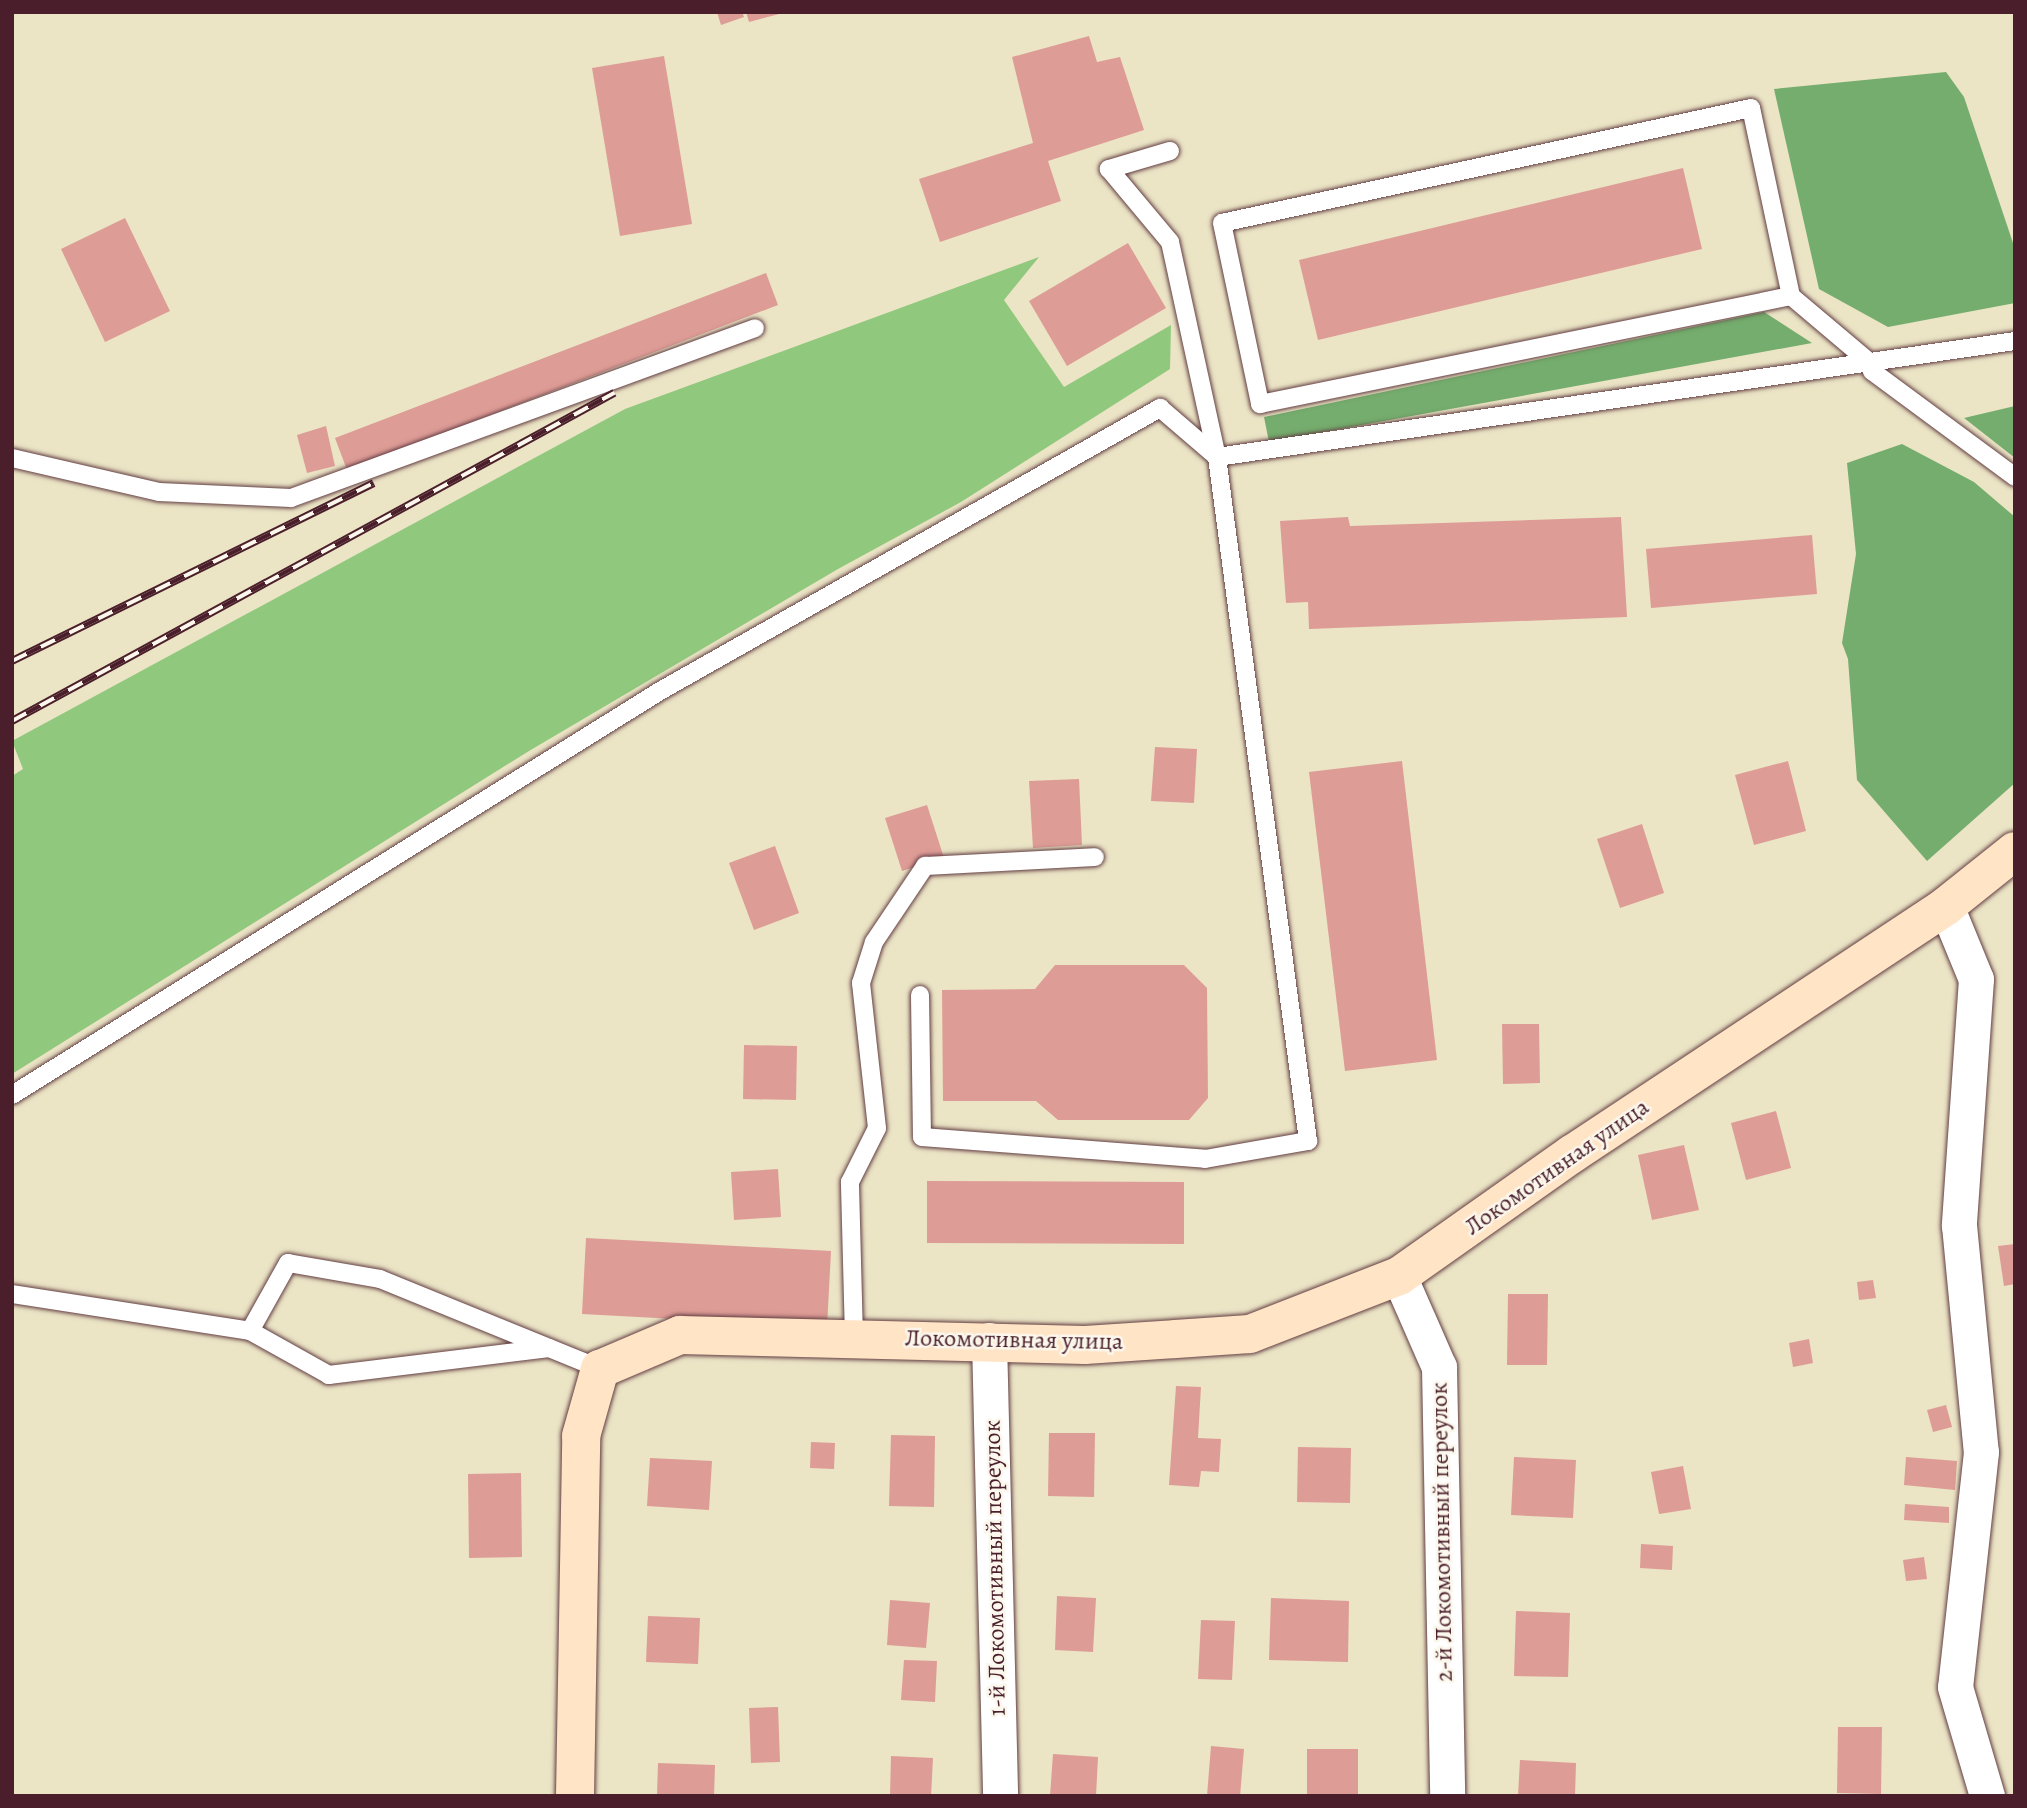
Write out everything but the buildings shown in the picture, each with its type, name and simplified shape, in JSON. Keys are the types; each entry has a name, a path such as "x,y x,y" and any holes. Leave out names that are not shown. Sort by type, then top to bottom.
{"street":[{"name":"Локомотивная улица","path":"600,1369 680,1335 989,1340 1085,1345 1250,1334 1399,1276 1573,1154 1946,906 2015,851"},
{"path":"1946,906 1976,979 1959,1225 1981,1452 1955,1687 1987,1796"},
{"name":"2-й Локомотивный переулок","path":"1399,1276 1439,1367 1447,1796"},
{"name":"1-й Локомотивный переулок","path":"989,1340 1000,1796"},
{"path":"575,1796 581,1436 600,1369"}],"lane":[{"path":"1791,296 1260,404 1222,223 1751,108 1791,296 1868,361 1872,372 2015,477"},
{"path":"920,995 922,1138 1205,1159 1308,1141 1217,457 1170,242 1109,169 1170,151"},
{"path":"12,458 159,492 291,498 755,328"},
{"path":"12,1095 660,691 1160,408 1217,457 2015,341"},
{"path":"854,1338 849,1182 877,1128 861,983 874,942 925,866 1095,858"},
{"path":"250,1331 288,1264 380,1279 600,1369"},
{"path":"12,1294 250,1331 329,1375 549,1348"}],"green space":[{"path":"1946,72 1964,97 2015,249 2015,303 1888,327 1819,289 1774,89"},
{"path":"1039,257 1004,300 1064,387 1171,325 1170,369 961,502 838,569 529,751 12,1074 12,776 23,769 12,741 625,409"},
{"path":"1764,312 1812,343 1269,442 1264,417"},
{"path":"2015,406 2015,458 1964,418"},
{"path":"1902,444 1974,482 2015,517 2015,783 1927,861 1857,780 1848,659 1842,643 1856,554 1847,463"}],"railway":[{"path":"12,721 614,393"},
{"path":"12,661 374,483"}]}
